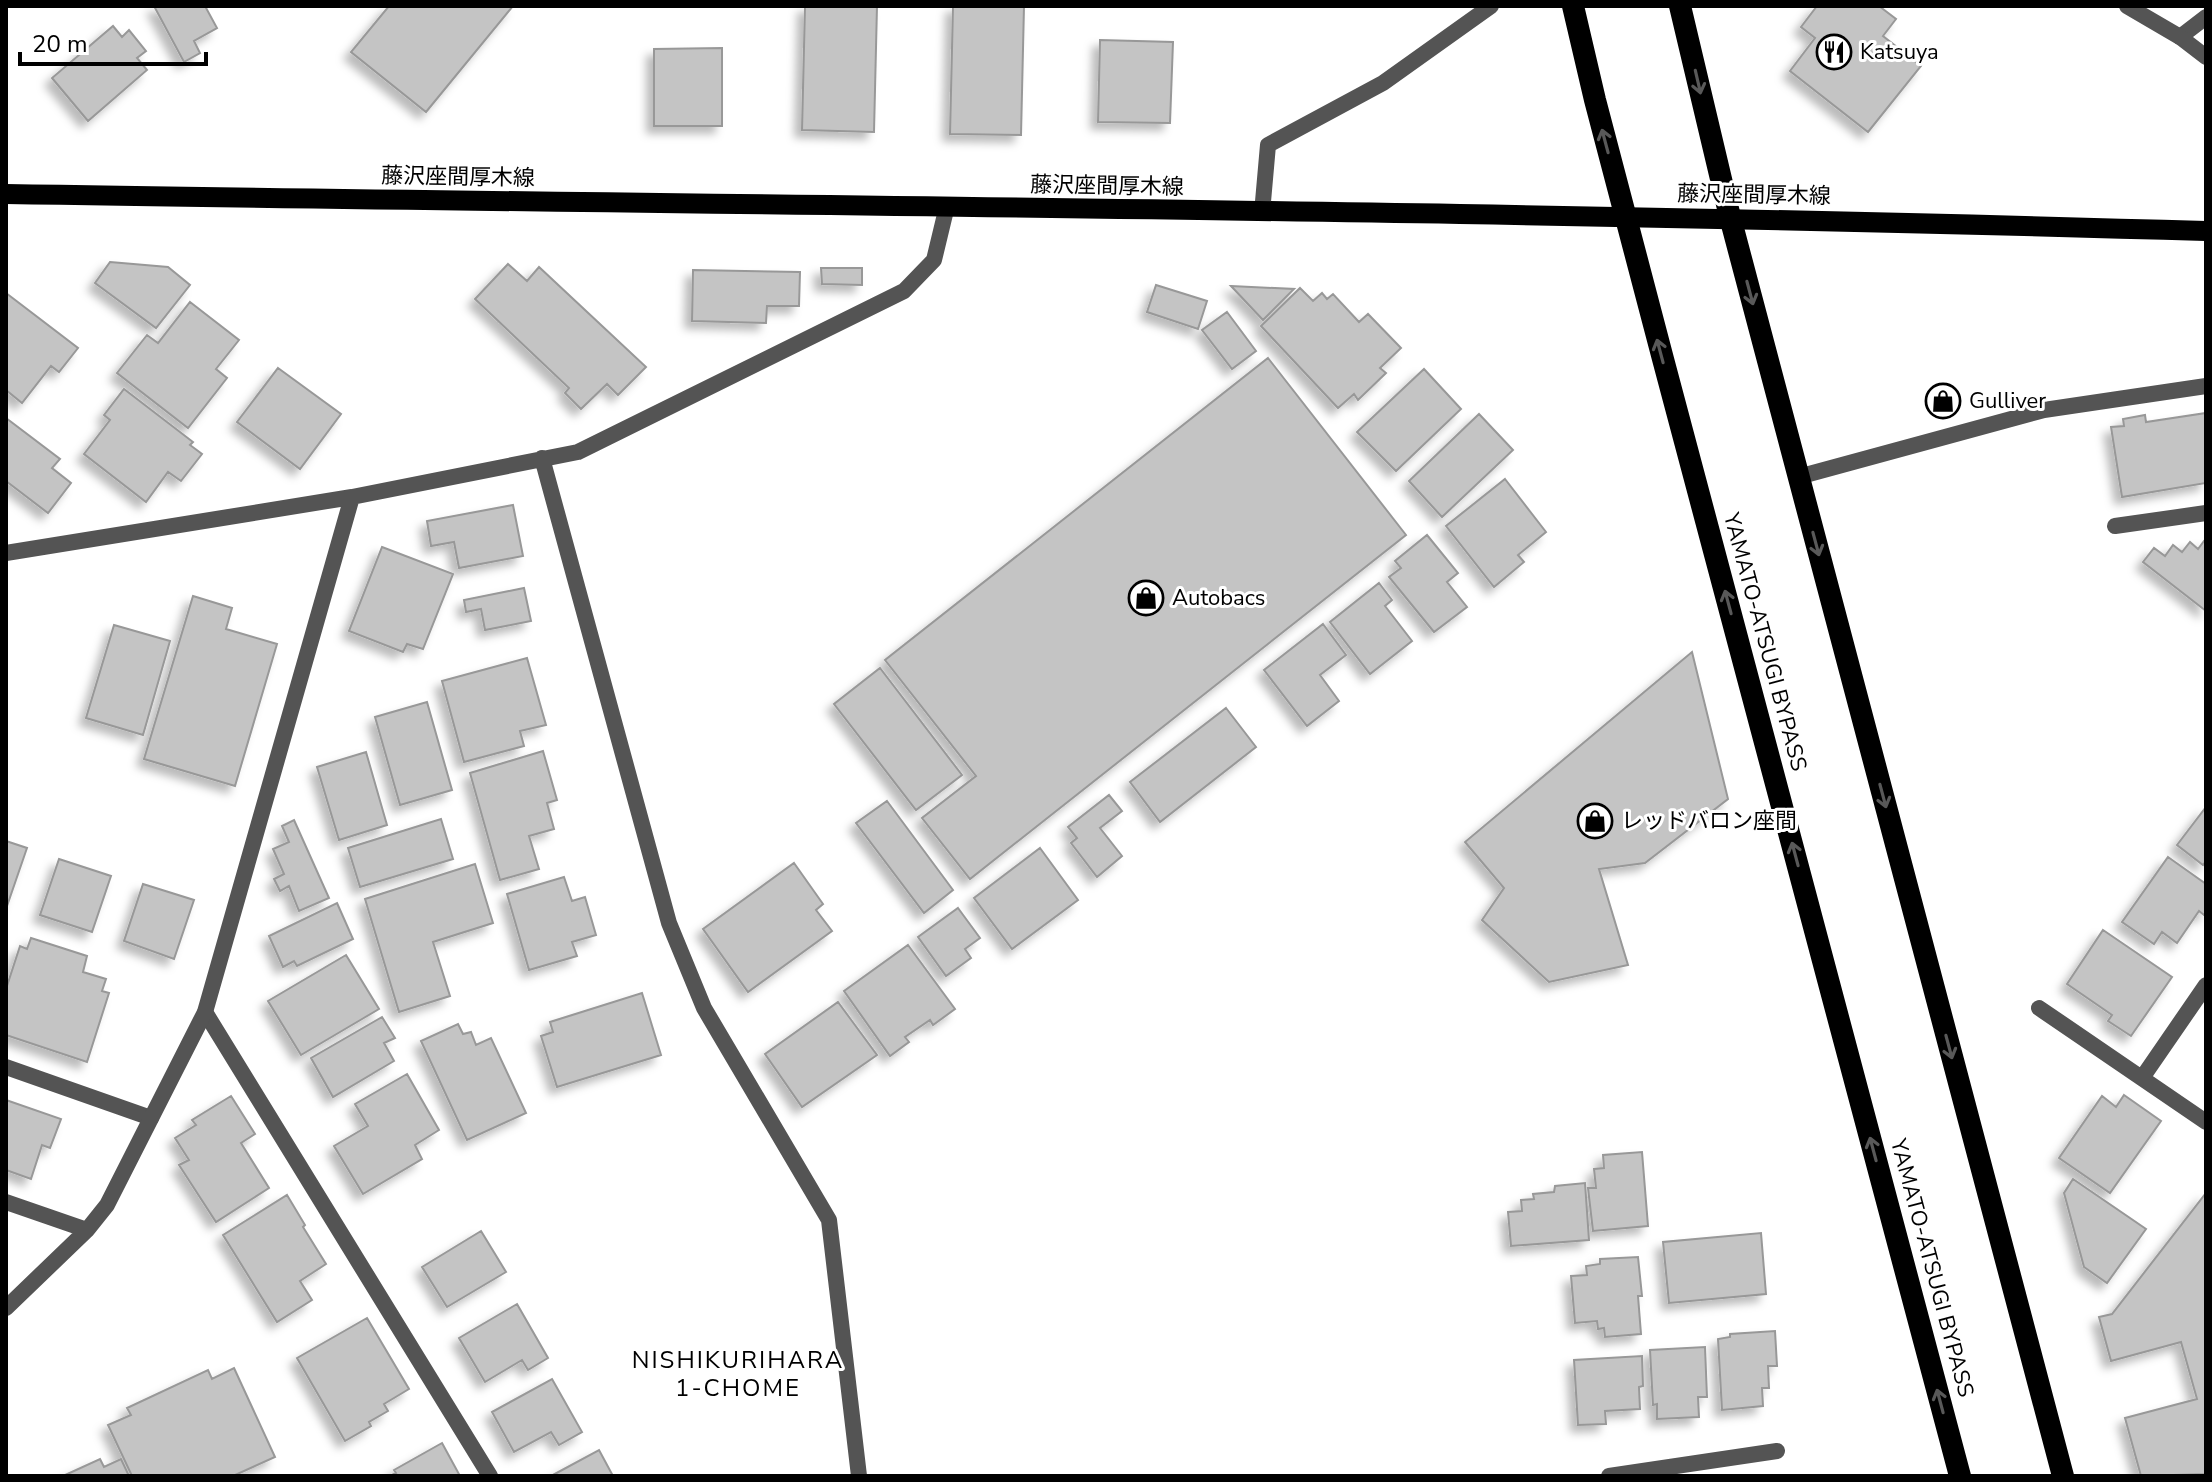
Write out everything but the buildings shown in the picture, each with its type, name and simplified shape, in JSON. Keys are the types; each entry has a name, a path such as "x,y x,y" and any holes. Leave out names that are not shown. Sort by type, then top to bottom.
{"highway":[{"name":"YAMATO-ATSUGI BYPASS","path":"1573,6 1625,216 1960,1476"},
{"path":"1680,6 1730,217 2063,1476"}],"main road":[{"name":"藤沢座間厚木線","path":"6,194 1730,217 2206,231"}],"street":[{"path":"1262,213 1268,145 1383,83 1491,6"},
{"path":"2127,6 2180,37 2206,57"},
{"path":"2180,37 2206,17"},
{"path":"6,553 352,497 578,452 904,291 934,260 947,206"},
{"path":"1798,477 2044,410 2206,386"},
{"path":"542,458 669,923 704,1008 829,1220 859,1476"},
{"path":"6,1308 87,1230 107,1205 205,1012 352,497"},
{"path":"2115,526 2206,513"},
{"path":"2142,1078 2206,985"},
{"path":"2039,1008 2206,1122"},
{"path":"205,1012 490,1476"},
{"path":"6,1067 151,1118"},
{"path":"6,1202 87,1230"},
{"path":"1609,1476 1777,1451"}],"place":[{"name":"Katsuya","path":"1834,52"},
{"name":"Gulliver","path":"1943,401"},
{"name":"Autobacs","path":"1146,598"},
{"name":"レッドバロン座間","path":"1595,821"}],"district":[{"name":"NISHIKURIHARA 1-CHOME","path":"738,1374"}]}
